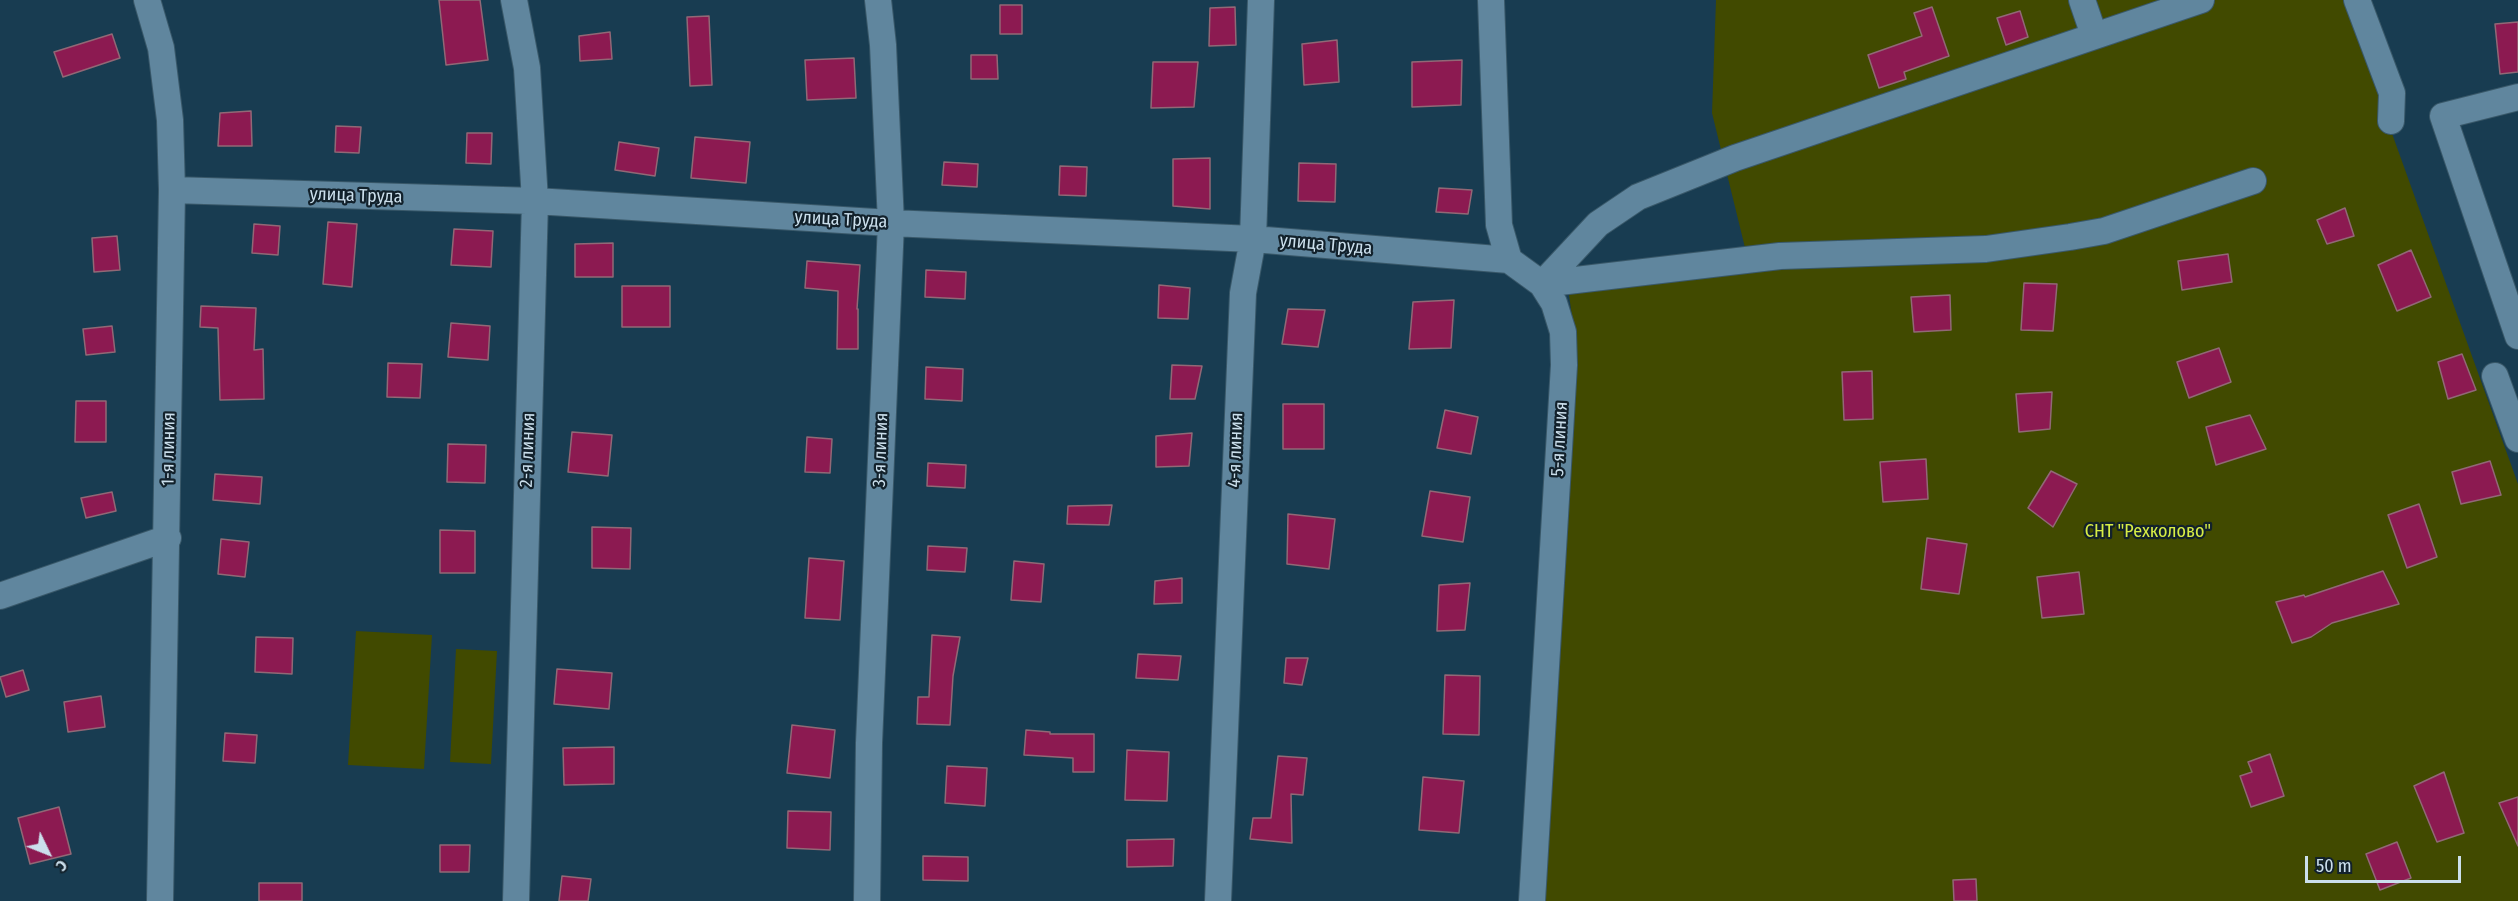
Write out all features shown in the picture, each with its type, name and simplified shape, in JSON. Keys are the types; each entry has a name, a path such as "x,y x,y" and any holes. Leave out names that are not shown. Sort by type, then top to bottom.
{"street":[{"name":"1-я линия","path":"147,0 161,48 170,120 172,190 168,538 160,901"},
{"name":"2-я линия","path":"514,0 527,68 536,201 516,901"},
{"name":"3-я линия","path":"867,901 868,743 891,223 883,45 878,0"},
{"name":"4-я линия","path":"1218,901 1243,293 1253,238 1261,0"},
{"path":"1491,0 1499,225 1509,260"},
{"path":"2082,0 2094,35"},
{"path":"1542,284 1598,224 1638,197 1735,158 2201,0"},
{"path":"2357,0 2392,93 2391,121"},
{"path":"2518,97 2443,116 2518,336"},
{"path":"1542,284 1779,256 1986,249 2070,237 2104,231 2253,181"},
{"name":"улица Труда","path":"172,190 536,201 891,223 1253,238 1509,260"},
{"name":"5-я линия","path":"1509,260 1542,284 1554,303 1563,332 1564,365 1532,901"},
{"path":"2495,376 2518,439"},
{"path":"0,596 168,538"}],"green space":[{"name":"СНТ \"Рехколово\"","path":"1716,0 2344,0 2518,484 2518,901 1543,901 1576,344 1566,274 1749,264 1712,113"},
{"path":"356,631 432,635 424,769 348,765"},
{"path":"456,649 497,651 491,764 450,762"}],"building":[{"path":"439,0 480,0 488,60 446,65"},
{"path":"1000,5 1022,5 1022,34 1000,34"},
{"path":"1235,7 1236,45 1209,46 1210,8"},
{"path":"1932,7 1949,56 1904,72 1906,79 1879,88 1868,55 1922,36 1914,13"},
{"path":"2020,11 2028,37 2006,45 1997,18"},
{"path":"709,16 712,85 690,86 687,17"},
{"path":"2518,22 2518,72 2500,74 2495,24"},
{"path":"610,32 612,59 580,61 579,36"},
{"path":"112,34 120,58 63,77 54,52"},
{"path":"1337,40 1339,82 1304,85 1302,44"},
{"path":"971,55 997,55 998,79 971,79"},
{"path":"854,58 856,98 807,100 805,60"},
{"path":"1462,60 1461,105 1412,107 1412,62"},
{"path":"1153,62 1198,62 1194,107 1151,108"},
{"path":"251,111 252,146 218,146 220,113"},
{"path":"336,126 361,127 359,153 335,152"},
{"path":"467,133 492,133 491,164 466,163"},
{"path":"695,137 750,142 746,183 691,178"},
{"path":"619,142 659,148 655,176 615,170"},
{"path":"1210,158 1210,209 1173,206 1173,159"},
{"path":"944,162 978,164 977,187 942,185"},
{"path":"1299,163 1336,164 1335,202 1298,201"},
{"path":"1060,166 1087,167 1086,196 1059,195"},
{"path":"1439,188 1472,190 1468,214 1436,212"},
{"path":"2345,208 2354,236 2327,244 2317,220"},
{"path":"328,222 357,224 352,287 323,284"},
{"path":"254,224 280,226 278,255 252,253"},
{"path":"454,229 493,231 491,267 451,265"},
{"path":"117,236 120,270 94,272 92,238"},
{"path":"613,243 613,277 575,277 575,244"},
{"path":"2411,250 2431,297 2397,311 2378,265"},
{"path":"2228,254 2232,282 2182,290 2178,261"},
{"path":"807,261 860,265 857,309 858,349 837,349 838,291 805,288"},
{"path":"926,270 966,272 965,299 925,297"},
{"path":"2024,283 2057,284 2053,331 2021,330"},
{"path":"1159,285 1190,288 1188,319 1158,318"},
{"path":"622,286 670,286 670,327 622,327"},
{"path":"1950,295 1951,330 1914,332 1911,297"},
{"path":"1454,300 1451,348 1409,349 1413,302"},
{"path":"201,306 256,308 254,350 263,349 264,399 220,400 218,328 200,327"},
{"path":"1288,309 1325,310 1318,347 1282,344"},
{"path":"451,323 490,326 488,360 448,357"},
{"path":"112,326 115,352 86,355 83,329"},
{"path":"2219,348 2231,382 2189,398 2177,362"},
{"path":"2462,354 2476,390 2448,399 2438,362"},
{"path":"388,363 422,364 420,398 387,397"},
{"path":"1172,365 1202,366 1195,399 1170,399"},
{"path":"926,367 963,369 962,401 925,399"},
{"path":"1872,371 1873,419 1844,420 1842,372"},
{"path":"2052,392 2050,429 2019,432 2016,394"},
{"path":"76,401 106,401 106,442 75,442"},
{"path":"1283,404 1324,404 1324,449 1283,449"},
{"path":"1445,410 1478,417 1471,454 1437,448"},
{"path":"2250,415 2266,449 2216,465 2206,427"},
{"path":"572,432 612,435 608,476 568,472"},
{"path":"1192,433 1189,466 1156,467 1156,436"},
{"path":"807,437 832,439 830,473 805,472"},
{"path":"448,444 486,445 485,483 447,482"},
{"path":"1926,459 1928,499 1883,502 1880,462"},
{"path":"2490,461 2501,495 2461,504 2452,472"},
{"path":"928,463 966,465 965,488 927,486"},
{"path":"2051,471 2077,484 2053,527 2028,508"},
{"path":"215,474 262,477 260,504 213,500"},
{"path":"1430,491 1470,497 1463,542 1422,536"},
{"path":"112,492 116,511 86,518 81,498"},
{"path":"2419,504 2437,557 2407,568 2388,515"},
{"path":"1112,505 1109,525 1067,524 1068,506"},
{"path":"1288,514 1335,519 1329,569 1287,564"},
{"path":"592,527 631,528 630,569 592,568"},
{"path":"440,530 475,531 475,573 440,573"},
{"path":"1927,538 1967,544 1959,594 1921,589"},
{"path":"221,539 249,542 245,577 218,574"},
{"path":"928,546 967,548 965,572 927,570"},
{"path":"809,558 844,561 840,620 805,618"},
{"path":"1014,561 1044,564 1041,602 1011,600"},
{"path":"2383,571 2399,604 2332,623 2311,637 2292,643 2276,602 2304,595 2305,597"},
{"path":"2079,572 2084,614 2042,618 2037,577"},
{"path":"1182,578 1182,603 1154,604 1155,581"},
{"path":"1470,583 1465,630 1437,631 1439,585"},
{"path":"932,635 960,637 953,676 950,725 917,724 918,697 929,697"},
{"path":"256,637 293,638 292,674 255,672"},
{"path":"1138,654 1181,656 1178,680 1136,678"},
{"path":"1286,658 1308,658 1302,685 1284,683"},
{"path":"557,669 612,673 609,709 554,704"},
{"path":"23,670 29,690 6,697 0,677"},
{"path":"1445,675 1480,676 1479,735 1443,734"},
{"path":"101,696 105,727 68,732 64,702"},
{"path":"792,725 835,730 830,778 787,773"},
{"path":"1026,730 1050,732 1050,734 1094,734 1094,772 1073,772 1073,758 1024,755"},
{"path":"225,733 257,735 255,763 223,761"},
{"path":"614,747 614,784 564,785 563,748"},
{"path":"1127,750 1169,752 1167,801 1125,800"},
{"path":"2270,754 2284,796 2251,807 2240,776 2252,772 2248,762"},
{"path":"1278,756 1307,758 1303,795 1291,794 1292,843 1250,839 1253,818 1271,818"},
{"path":"947,766 987,768 985,806 945,803"},
{"path":"2444,772 2464,833 2437,842 2414,786"},
{"path":"1423,777 1464,781 1459,833 1419,830"},
{"path":"2518,797 2518,846 2499,803"},
{"path":"59,807 71,854 30,864 18,818"},
{"path":"788,811 831,812 830,850 787,848"},
{"path":"1174,839 1173,866 1127,867 1127,840"},
{"path":"2397,842 2411,878 2380,890 2366,854"},
{"path":"440,845 470,845 469,872 440,872"},
{"path":"923,856 968,857 968,881 923,880"},
{"path":"562,876 591,879 588,901 559,901"},
{"path":"1976,879 1977,901 1954,901 1953,880"},
{"path":"259,883 302,883 302,901 259,901"}]}
